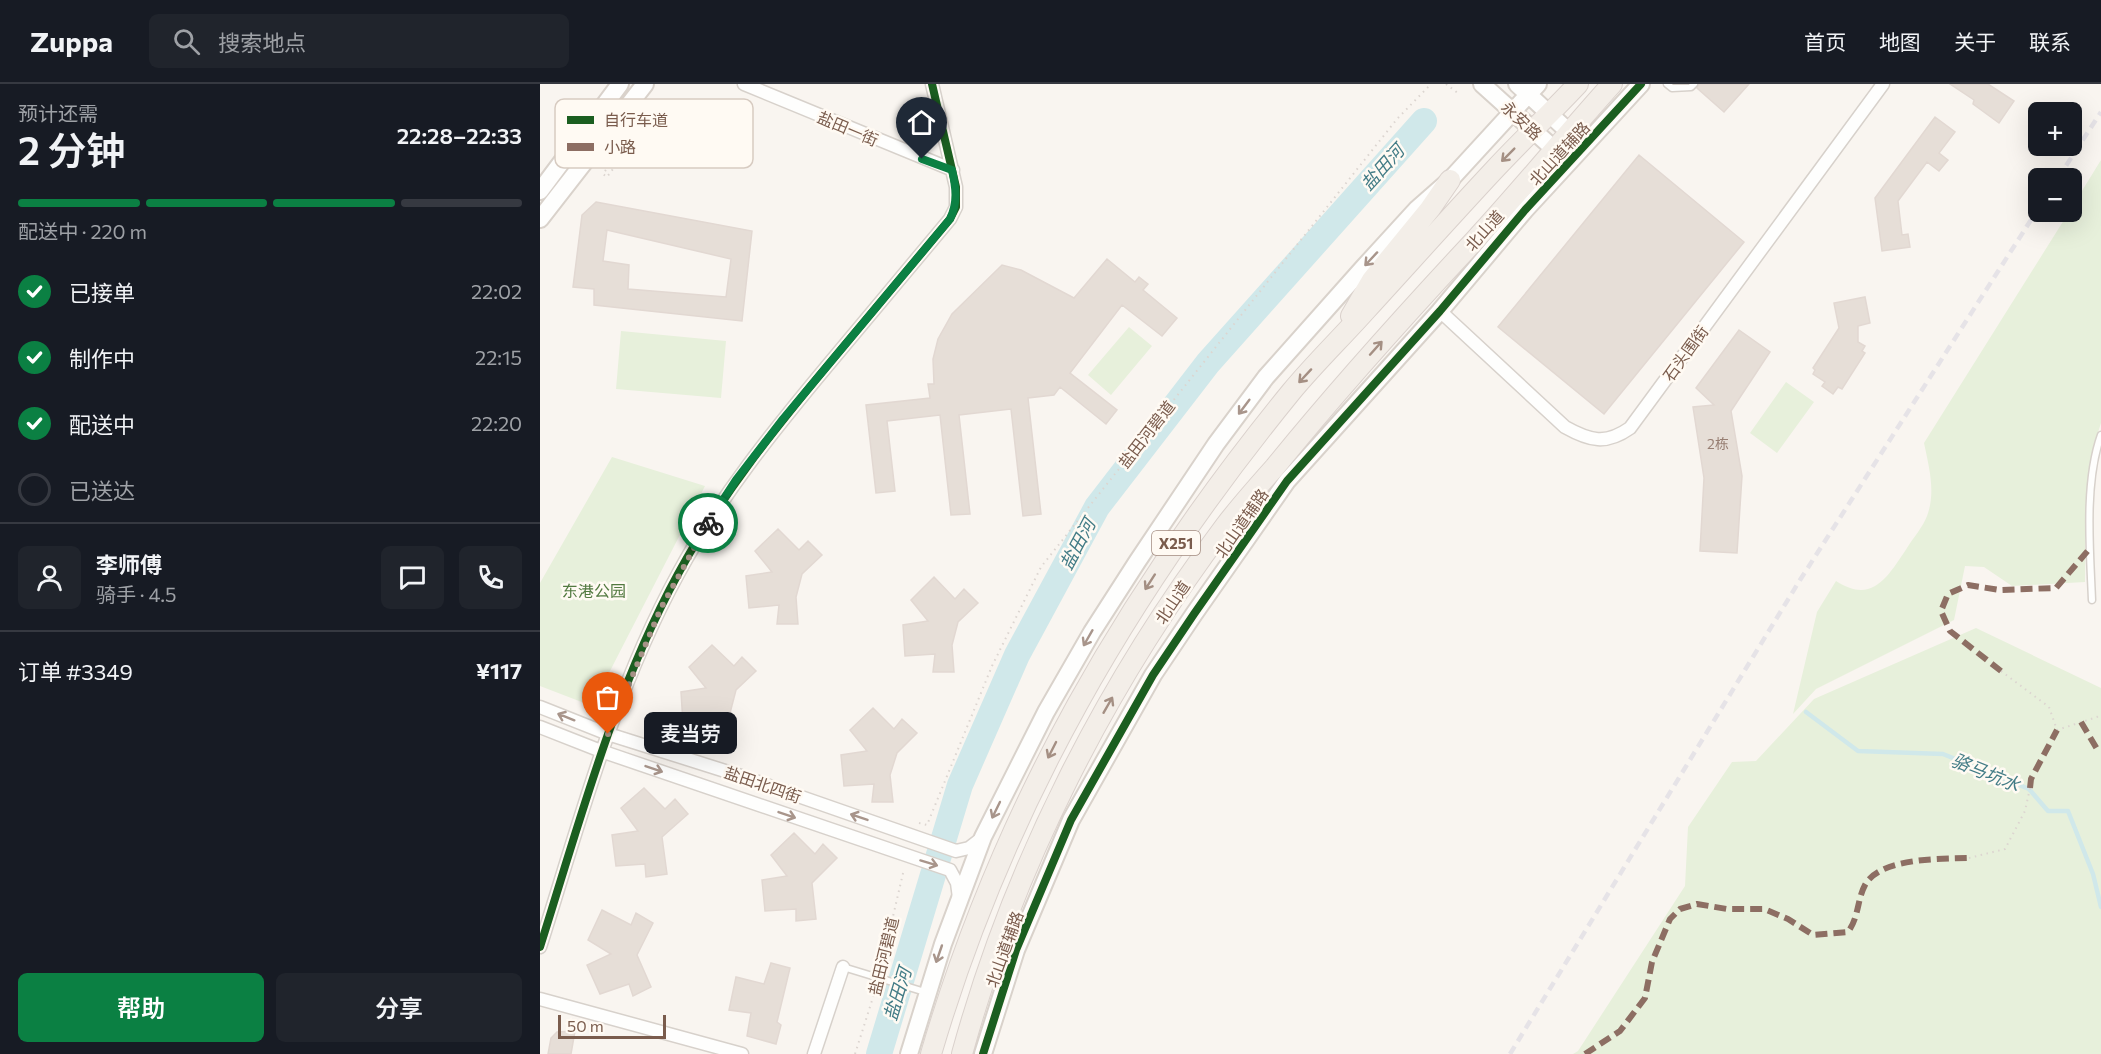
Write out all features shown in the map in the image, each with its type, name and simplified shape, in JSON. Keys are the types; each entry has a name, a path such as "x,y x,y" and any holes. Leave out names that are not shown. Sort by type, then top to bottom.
{"main road":[{"name":"北山道","path":"931,1054 971,934 1008,842 1056,743 1148,584 1207,499 1293,389 1578,84"},
{"name":"北山道","path":"962,1054 1001,935 1027,870 1090,738 1138,654 1227,524 1280,475 1330,399 1504,208 1612,84"},
{"path":"1335,345 1372,280 1430,209 1450,180"}],"street":[{"path":"609,99 620,84"},
{"path":"633,99 645,84"},
{"name":"盐田一街","path":"744,84 952,170"},
{"path":"540,947 608,734 661,608 715,511 783,419 950,219 956,207 956,187 932,84"},
{"name":"永安路","path":"1482,84 1554,149 1576,156"},
{"name":"北山道辅路","path":"983,1054 1016,950 1071,820 1103,760 1154,675 1280,475 1440,311 1517,218 1641,84"},
{"name":"石头围街","path":"1440,311 1565,427 1582,437 1600,440 1617,437 1630,428 1883,84"},
{"path":"909,1054 921,990 983,837 1046,712 1092,632 1216,444 1273,369 1417,209 1450,180 1513,111 1528,87"},
{"name":"永安路","path":"1528,87 1550,114 1569,132 1576,156"},
{"path":"540,191 557,168"},
{"path":"540,219 580,168"},
{"name":"盐田北四街","path":"540,707 608,734 741,776 956,851 969,848 983,837"},
{"name":"盐田北四街","path":"540,727 602,751 950,870 957,883 959,899"},
{"path":"1027,870 1040,893"},
{"path":"814,1054 843,966"},
{"path":"540,999 742,1054"}],"lane":[{"path":"1666,84 1672,88 1690,87 1694,84"},
{"path":"2092,600 2091,492 2097,445 2101,435"},
{"path":"843,966 921,990"}],"path":[{"path":"1446,84 1459,93"},
{"path":"607,168 603,174 607,177 613,168"},
{"path":"2001,670 2049,707 2057,730 2097,717 2101,713"},
{"path":"1969,858 2005,849 2025,811 2030,788"}],"green space":[{"path":"2101,160 2101,423 2088,481 2085,582 2012,586 1984,567 1965,566 1954,620 1816,689 1793,714 1817,612 1836,581 1849,588 1860,590 1878,584 1893,568 1920,528 1927,516 1931,498 1931,480 1924,443 2063,222 2082,222 2082,191"},
{"path":"1129,327 1152,346 1111,395 1088,375"},
{"path":"621,331 726,341 721,398 616,389"},
{"path":"1786,382 1814,402 1777,453 1750,433"},
{"name":"东港公园","path":"612,457 705,486 592,706 540,686 540,583"},
{"path":"1976,628 2101,688 2101,1054 1573,1054 1578,1051 1685,886 1688,827 1732,762 1756,761 1814,699"}],"building":[{"path":"1699,84 1749,84 1724,112 1697,88"},
{"path":"1950,84 1988,84 2014,101 1999,123 1973,104 1974,100"},
{"path":"1935,117 1955,132 1939,153 1948,160 1939,171 1927,162 1898,201 1902,235 1908,234 1910,247 1882,251 1875,198"},
{"path":"1639,155 1744,242 1604,414 1498,327"},
{"path":"596,202 752,231 742,321 594,305 594,289 573,287 582,215","holes":["607,230 731,259 726,297 628,289 629,265 603,261"]},
{"path":"1107,259 1135,282 1139,277 1148,284 1143,290 1177,318 1162,336 1122,305 1070,373 1117,410 1106,424 1060,387 1054,395 1028,398 1041,514 1023,516 1011,409 959,415 970,514 951,515 940,415 887,421 895,491 876,493 866,405 930,398 928,384 934,384 933,359 938,339 952,314 1002,265 1021,270 1074,298"},
{"path":"1865,297 1870,323 1858,326 1858,342 1865,346 1862,351 1865,353 1842,389 1838,387 1833,394 1822,386 1825,382 1813,374 1815,370 1813,368 1839,328 1834,303"},
{"path":"1739,330 1770,352 1731,411 1742,476 1737,553 1700,551 1704,478 1693,407 1714,405 1696,388"},
{"path":"778,529 799,550 808,541 822,555 802,574 796,597 798,624 777,624 779,605 749,608 746,576 772,572 755,551"},
{"path":"934,577 955,599 964,589 978,603 958,622 952,645 954,672 933,672 935,654 905,656 903,625 928,621 911,600"},
{"path":"712,645 734,666 742,657 756,671 736,690 730,713 732,740 711,740 713,721 683,723 681,692 706,688 689,667"},
{"path":"873,708 894,729 902,719 917,733 897,753 890,775 893,802 872,802 874,784 844,786 841,755 867,751 850,730"},
{"path":"644,788 665,809 675,799 688,814 662,837 667,874 646,877 645,864 616,866 612,835 638,831 621,808"},
{"path":"794,833 815,854 823,844 837,858 812,883 816,919 796,921 796,909 765,911 762,880 787,876 771,855"},
{"path":"602,910 631,925 636,913 653,923 637,955 651,987 633,996 629,984 600,994 587,965 611,954 588,940"},
{"path":"771,963 790,968 777,1022 781,1025 776,1044 747,1036 751,1013 729,1010 736,977 764,984"},
{"path":"575,1031 571,1054 548,1054 551,1038 557,1032"}],"waterway":[{"name":"盐田河","path":"879,1054 960,785 1017,655 1097,507 1208,363 1424,121"},
{"name":"骆马坑水","path":"1806,712 1858,751 1943,754 2029,789 2048,811 2068,811 2093,874 2101,907"}],"railway":[{"path":"2065,168 2101,112"},
{"path":"1510,1054 1800,580 2030,222"}],"marked path":[{"path":"2001,671 1950,631 1941,611 1948,594 1968,585 2000,590 2056,588 2091,547"},
{"path":"2081,722 2097,749 2101,749"},
{"path":"2030,788 2031,779 2057,730"},
{"path":"1585,1054 1620,1031 1645,998 1652,962 1670,919 1680,909 1697,904 1727,909 1764,909 1788,919 1813,935 1848,932 1865,885 1884,869 1913,861 1969,858"}],"cycle path":[{"path":"540,947 584,804 617,710 655,618 678,574 711,519 767,440 950,219 956,207 956,187 932,84"},
{"path":"983,1054 1016,950 1071,820 1153,675 1194,614 1287,481 1440,311 1525,210 1641,84"}],"way so far":[{"path":"608,734 661,608 708,523"}],"place":[{"name":"麦当劳","path":"608,734"}],"route":[{"path":"708,523 736,480 783,419 950,219 956,207 956,187 952,170 922,159"}]}
